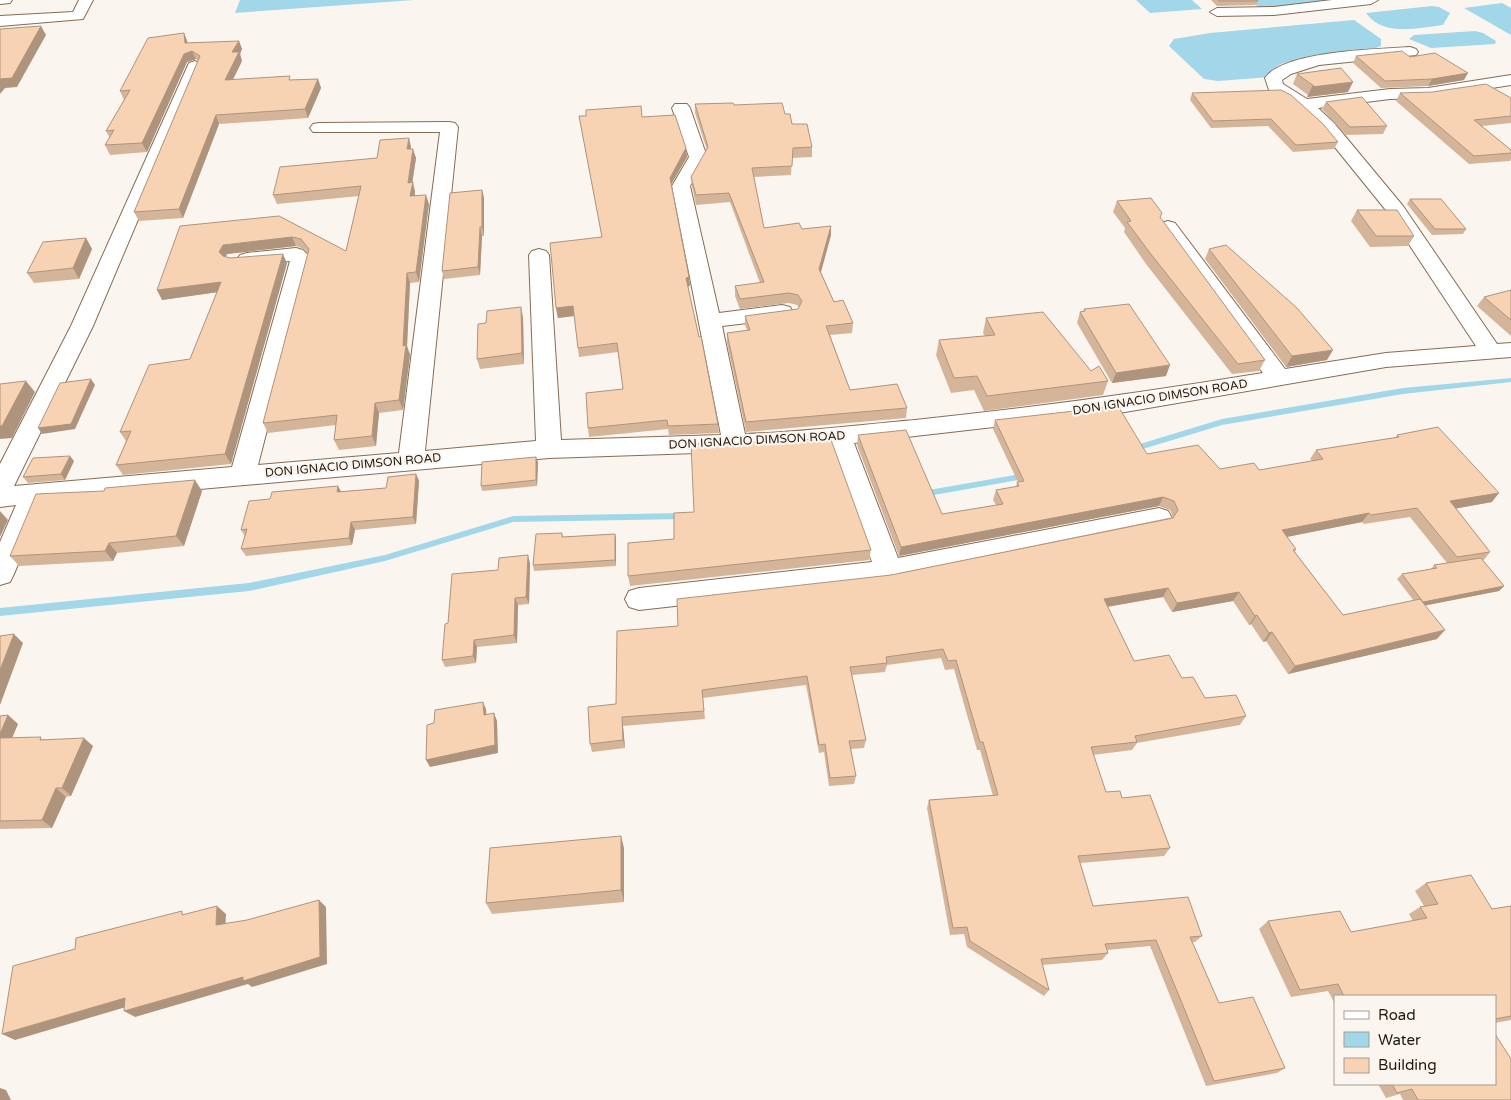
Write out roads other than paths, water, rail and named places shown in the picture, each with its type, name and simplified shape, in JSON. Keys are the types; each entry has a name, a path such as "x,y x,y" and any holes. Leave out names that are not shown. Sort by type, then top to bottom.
{"street":[{"path":"0,0 5,0"},
{"path":"1,21 16,0"},
{"path":"1,21 78,16 86,0"},
{"path":"1217,12 1274,11 1371,0"},
{"path":"1410,52 1317,62 1284,70 1273,78 1275,86 1306,104 1352,155 1379,193 1396,210 1501,350"},
{"path":"0,489 82,326 196,66"},
{"path":"1306,104 1390,94 1428,93 1511,80"},
{"path":"681,108 698,157 681,186 735,443"},
{"path":"319,128 449,127 411,459"},
{"path":"1168,226 1279,378"},
{"path":"235,260 296,254 301,258 243,475"},
{"path":"539,255 549,449"},
{"path":"710,321 789,312"},
{"name":"DON IGNACIO DIMSON ROAD","path":"0,497 411,459 549,449 735,443 839,436 1032,416 1125,404 1386,360 1501,350"},
{"path":"839,436 889,572"},
{"path":"0,574 34,494"},
{"path":"639,599 889,572 1159,518"}],"water":[{"path":"240,0 414,0 235,13"},
{"path":"1136,0 1192,0 1202,9 1150,13"},
{"path":"1249,0 1324,0 1328,3 1260,8"},
{"path":"1502,3 1511,8 1511,35 1464,8"},
{"path":"1432,6 1439,7 1450,13 1443,25 1412,29 1391,28 1373,21 1366,13"},
{"path":"1354,20 1381,39 1381,46 1356,52 1283,63 1276,67 1270,77 1218,81 1204,79 1169,46 1174,39 1210,33"},
{"path":"1475,31 1483,33 1496,41 1495,44 1431,48 1409,39 1414,35"}],"waterway":[{"path":"1133,449 1222,422 1403,391 1511,380"},
{"path":"923,494 1026,476"},
{"path":"0,612 249,587 385,558 513,519 684,516"}]}
